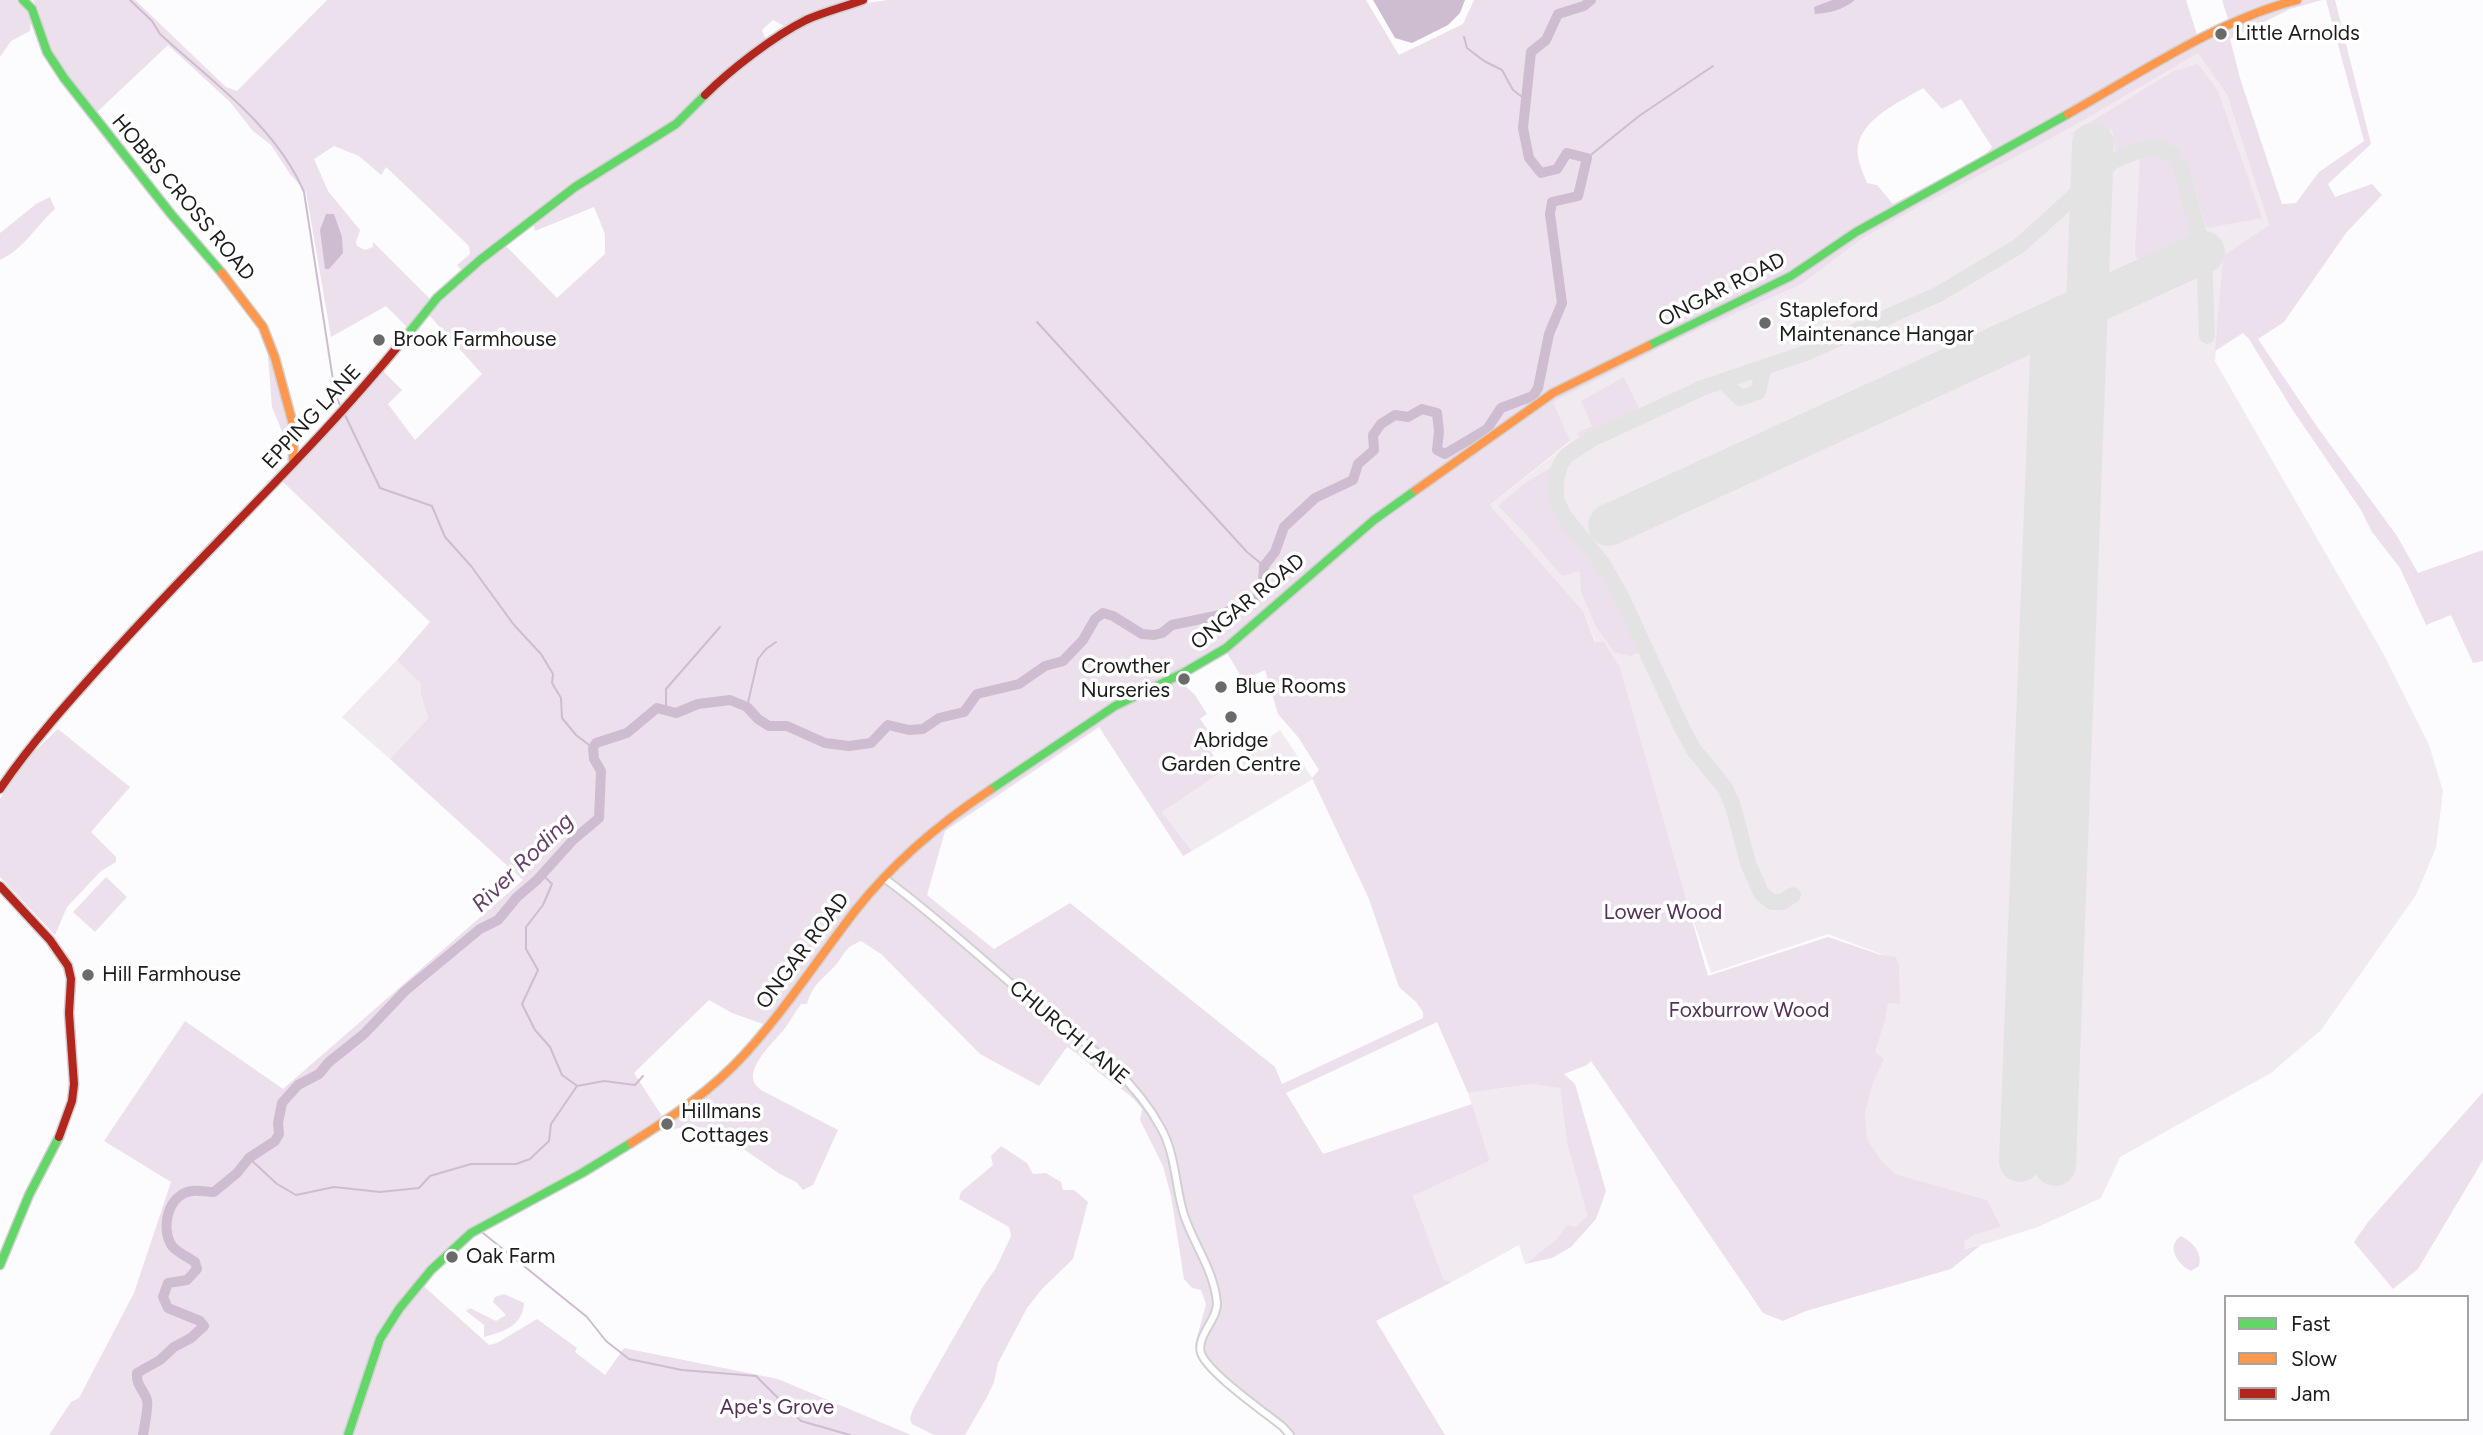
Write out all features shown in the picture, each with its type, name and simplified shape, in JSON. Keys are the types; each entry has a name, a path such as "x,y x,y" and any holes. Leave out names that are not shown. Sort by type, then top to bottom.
{"main road":[{"name":"HOBBS CROSS ROAD","path":"23,0 32,9 47,52 64,78 162,203 232,284 263,327 275,358 294,428 293,461"},
{"name":"EPPING LANE","path":"0,789 22,757 71,700 163,597 270,488 383,366 437,298 480,260 575,187 676,124 718,82 784,33 807,20 863,0"},
{"name":"ONGAR ROAD","path":"348,1435 380,1339 399,1309 430,1270 471,1233 582,1173 652,1130 716,1083 744,1055 789,1001 856,910 884,878 945,822 1115,706 1185,672 1226,648 1374,520 1553,394 1791,276 1856,232 2202,39 2252,15 2297,0"},
{"path":"294,428 315,438"},
{"path":"0,886 50,940 68,966 71,979 69,1013 74,1084 64,1127 29,1195 0,1265"}],"street":[{"name":"CHURCH LANE","path":"884,878 1112,1064 1148,1105 1163,1131 1175,1167 1184,1213 1214,1285 1217,1307 1202,1341 1201,1353 1214,1370 1290,1435"}],"shaded area":[{"path":"1373,0 1465,0 1460,13 1448,25 1412,43 1395,38"},
{"path":"1832,0 1855,0 1836,10 1815,14 1814,7"},
{"path":"2198,52 2227,95 2269,225 2223,257 2215,361 2383,653 2429,745 2443,791 2436,848 2416,895 2321,1030 2271,1073 2120,1157 2101,1198 2038,1227 1988,1243 1823,1285 1824,1227 1793,1010 1809,992 1883,955 1828,934 1711,973 1619,699 1583,611 1490,505 1570,442 1552,402 1674,341 1802,284 1862,239 1919,206 2060,134"},
{"path":"326,214 334,214 342,237 343,253 329,269 325,269 320,230"},
{"path":"397,660 421,684 421,697 428,718 390,759 342,717"},
{"path":"1280,730 1313,779 1192,851 1162,812"},
{"path":"1532,1084 1560,1087 1567,1144 1587,1215 1525,1264 1519,1245 1452,1282 1444,1280 1413,1196 1490,1161 1468,1093"}],"green space":[{"path":"0,0 18,0 27,10 31,22 30,31 11,41 0,57"},
{"path":"33,0 135,0 226,87 237,91 327,0 851,0 822,9 784,26 773,20 762,30 766,41 715,79 673,121 575,183 462,270 457,265 470,254 469,246 386,167 381,175 359,156 334,146 314,159 328,191 360,230 357,246 365,250 373,247 373,242 430,299 408,328 386,306 331,337 306,192 271,145 253,131 230,102 168,45 95,114 56,61"},
{"path":"888,0 1366,0 1399,55 1463,24 1474,0 1832,0 1815,8 1815,14 1836,10 1855,0 2186,0 2198,38 2229,22 2222,0 2322,0 2290,9 2230,39 2240,78 2282,204 2296,203 2319,172 2364,141 2326,0 2335,0 2371,144 2328,184 2335,197 2372,184 2382,195 2346,233 2284,322 2258,339 2318,428 2397,536 2418,573 2483,550 2483,661 2473,663 2451,615 2426,625 2400,568 2372,532 2361,510 2292,409 2249,339 2243,333 2215,351 2223,256 2269,225 2227,95 2198,53 2060,134 1862,239 1802,284 1674,341 1553,402 1570,441 1490,505 1583,611 1595,642 1604,642 1620,668 1708,976 1828,937 1881,955 1896,957 1899,965 1900,1004 1888,1003 1875,1052 1884,1059 1872,1085 1865,1113 1867,1139 1882,1162 1897,1175 1987,1200 2001,1227 1976,1234 1964,1241 1965,1249 1981,1245 1951,1269 1806,1311 1783,1321 1763,1313 1591,1061 1564,1074 1575,1084 1606,1191 1596,1219 1571,1247 1552,1258 1525,1264 1556,1240 1567,1225 1575,1227 1587,1215 1567,1144 1560,1088 1532,1084 1468,1093 1437,1022 1286,1093 1323,1154 1472,1104 1490,1161 1413,1196 1444,1280 1452,1282 1376,1321 1445,1435 1285,1435 1202,1361 1195,1345 1206,1304 1201,1290 1192,1288 1184,1279 1171,1196 1163,1166 1140,1120 1142,1109 1138,1104 1067,1047 1039,1086 980,1054 881,954 861,941 847,950 814,988 807,1004 801,1004 761,1056 753,1075 754,1082 761,1090 838,1130 813,1185 803,1190 796,1182 723,1135 695,1126 658,1131 721,1081 791,992 763,1024 732,1013 709,1000 634,1073 662,1116 608,1153 475,1226 418,1281 489,1345 537,1319 577,1348 575,1352 605,1375 624,1348 778,1379 911,1435 49,1435 71,1402 79,1398 134,1293 171,1182 104,1141 185,1021 283,1089 523,880 390,759 428,718 421,696 421,684 397,660 430,622 282,481 383,371 402,390 388,404 415,440 482,374 429,315 464,277 506,246 557,298 605,254 605,234 594,207 535,231 533,224 574,191 678,126 719,84 765,49 802,26 860,4","holes":["1923,88 1942,109 1961,99 1992,147 1984,156 1893,204 1877,185 1867,183 1858,156 1859,144 1863,133 1880,114","1226,651 1243,680 1265,670 1278,714 1298,737 1319,770 1312,778 1369,899 1399,987 1423,1012 1423,1018 1282,1084 1275,1067 1070,903 994,949 927,895 945,831 1099,727 1183,856 1192,851 1162,812 1224,770 1211,752 1218,744 1200,719 1207,714 1195,695 1178,679 1110,710"]},
{"path":"2198,64 2218,91 2262,218 2207,228 2189,173 2182,158 2172,148 2158,143 2140,145 2116,154 2112,130 2069,135 2174,71"},
{"path":"2152,152 2172,163 2179,173 2196,235 2140,260 2136,258 2135,252 2140,156"},
{"path":"50,197 55,209 23,244 0,260 0,233 36,204"},
{"path":"267,344 291,429 291,453 272,407"},
{"path":"1624,377 1639,409 1579,437 1577,433 1592,426 1581,401"},
{"path":"1555,465 1549,484 1551,501 1576,542 1608,582 1642,651 1630,656 1614,652 1597,628 1581,592 1580,571 1562,576 1498,506 1524,484"},
{"path":"58,729 130,787 91,832 116,857 116,862 101,871 67,907 55,935 0,877 0,799 22,763"},
{"path":"106,877 127,897 95,932 73,912"},
{"path":"2483,1092 2483,1160 2418,1269 2393,1289 2354,1242 2368,1222"},
{"path":"1001,1146 1027,1163 1033,1174 1046,1173 1061,1182 1063,1190 1074,1190 1088,1202 1073,1259 1027,1308 998,1363 987,1397 965,1435 934,1435 912,1424 910,1419 913,1409 996,1268 1011,1236 1009,1227 959,1199 961,1192 993,1165 991,1156"},
{"path":"2181,1236 2193,1244 2198,1252 2199,1266 2191,1271 2175,1255 2174,1245"},
{"path":"504,1294 524,1303 523,1311 511,1327 484,1337 484,1325 466,1311 470,1308 496,1321 506,1315 493,1302 495,1297"}],"waterway":[{"path":"130,0 152,21 160,34 260,125 292,168 304,192 335,393 341,408"},
{"name":"River Roding","path":"143,1435 147,1403 137,1373 160,1360 204,1326 200,1321 168,1308 163,1297 168,1283 187,1280 197,1269 195,1262 174,1248 168,1239 167,1221 172,1205 184,1193 214,1192 237,1173 249,1158 275,1141 279,1134 282,1103 298,1085 319,1074 329,1062 364,1034 405,991 480,929 498,920 573,840 599,818 601,771 594,759 593,748 596,743 627,733 657,708 676,713 698,704 730,700 747,707 769,726 787,726 825,743 849,746 871,743 888,725 909,730 923,729 939,718 964,712 977,694 1019,684 1045,666 1063,661 1083,640 1095,619 1103,613 1142,634 1154,635 1162,633 1172,625 1220,615 1257,598 1263,583 1264,566 1275,552 1284,527 1315,498 1353,480 1358,464 1374,450 1373,435 1381,424 1395,415 1408,417 1422,409 1437,413 1437,450 1445,454 1487,429 1501,408 1533,396 1538,388 1549,334 1562,303 1550,214 1552,202 1578,196 1587,158 1567,153 1557,169 1541,173 1529,158 1523,128 1531,52 1546,40 1558,14 1584,6 1591,0"},
{"path":"1464,37 1467,48 1502,70 1513,90 1526,100"},
{"path":"1587,158 1639,116 1713,66"},
{"path":"1037,322 1247,552 1264,566"},
{"path":"344,413 380,488 432,506 445,537 471,566 514,625 541,654 553,674 552,683 561,698 562,718 576,735 593,748"},
{"path":"666,711 666,689 720,627"},
{"path":"747,707 758,659 776,642"},
{"path":"542,874 552,884 543,905 526,927 526,949 538,970 522,1004 535,1030 550,1047 562,1075 576,1085"},
{"path":"249,1158 277,1184 296,1195 334,1187 380,1192 419,1188 430,1176 471,1164 516,1164 530,1159 549,1141 551,1124 577,1086 604,1081 635,1085 643,1076"},
{"path":"483,1233 587,1317 606,1341 629,1359 682,1370 756,1376 801,1421 850,1435"}],"taxiway":[{"path":"1793,895 1782,902 1772,902 1761,893 1748,863 1733,806 1725,788 1694,750 1620,594 1602,563 1564,516 1556,500 1556,481 1560,465 1567,455 1592,439 1702,388 1806,353 1939,294 2019,246 2113,161 2143,149 2159,148 2172,154 2181,168 2204,252 2207,336"},
{"path":"1723,381 1740,398 1758,392 1764,367"}],"runway":[{"path":"2055,1165 2093,144"},
{"path":"1609,525 2204,252"},
{"path":"2020,1161 2052,329"}],"traffic: fast":[{"path":"23,0 32,9 47,52 64,78 171,214 222,273"},
{"path":"403,340 437,298 480,260 575,187 676,124 705,95"},
{"path":"1648,346 1791,276 1856,232 2068,114"},
{"path":"990,790 1115,706 1185,672 1226,648 1374,520 1416,490"},
{"path":"0,1265 29,1195 59,1137"},
{"path":"348,1435 380,1339 399,1309 431,1270 471,1233 582,1173 631,1143"}],"traffic: slow":[{"path":"2068,114 2209,34 2238,20 2297,0"},
{"path":"222,273 263,327 275,358 294,428 293,460"},
{"path":"1416,490 1553,393 1648,346"},
{"path":"631,1143 690,1103 732,1068 773,1020 869,894 935,830 990,790"}],"traffic: jam":[{"path":"705,95 753,54 793,27 813,17 863,0"},
{"path":"0,789 38,738 94,673 332,422 403,340"},
{"path":"0,886 50,940 68,966 71,979 69,1013 74,1084 72,1101 59,1137"}],"place":[{"name":"Little Arnolds","path":"2221,34"},
{"name":"Stapleford Maintenance Hangar","path":"1765,323"},
{"name":"Brook Farmhouse","path":"379,340"},
{"name":"Crowther Nurseries","path":"1184,679"},
{"name":"Blue Rooms","path":"1221,687"},
{"name":"Abridge Garden Centre","path":"1231,717"},
{"name":"Hill Farmhouse","path":"88,975"},
{"name":"Hillmans Cottages","path":"667,1124"},
{"name":"Oak Farm","path":"452,1257"}],"park label":[{"name":"Lower Wood","path":"1663,913"},
{"name":"Foxburrow Wood","path":"1749,1011"},
{"name":"Ape's Grove","path":"777,1408"}]}
